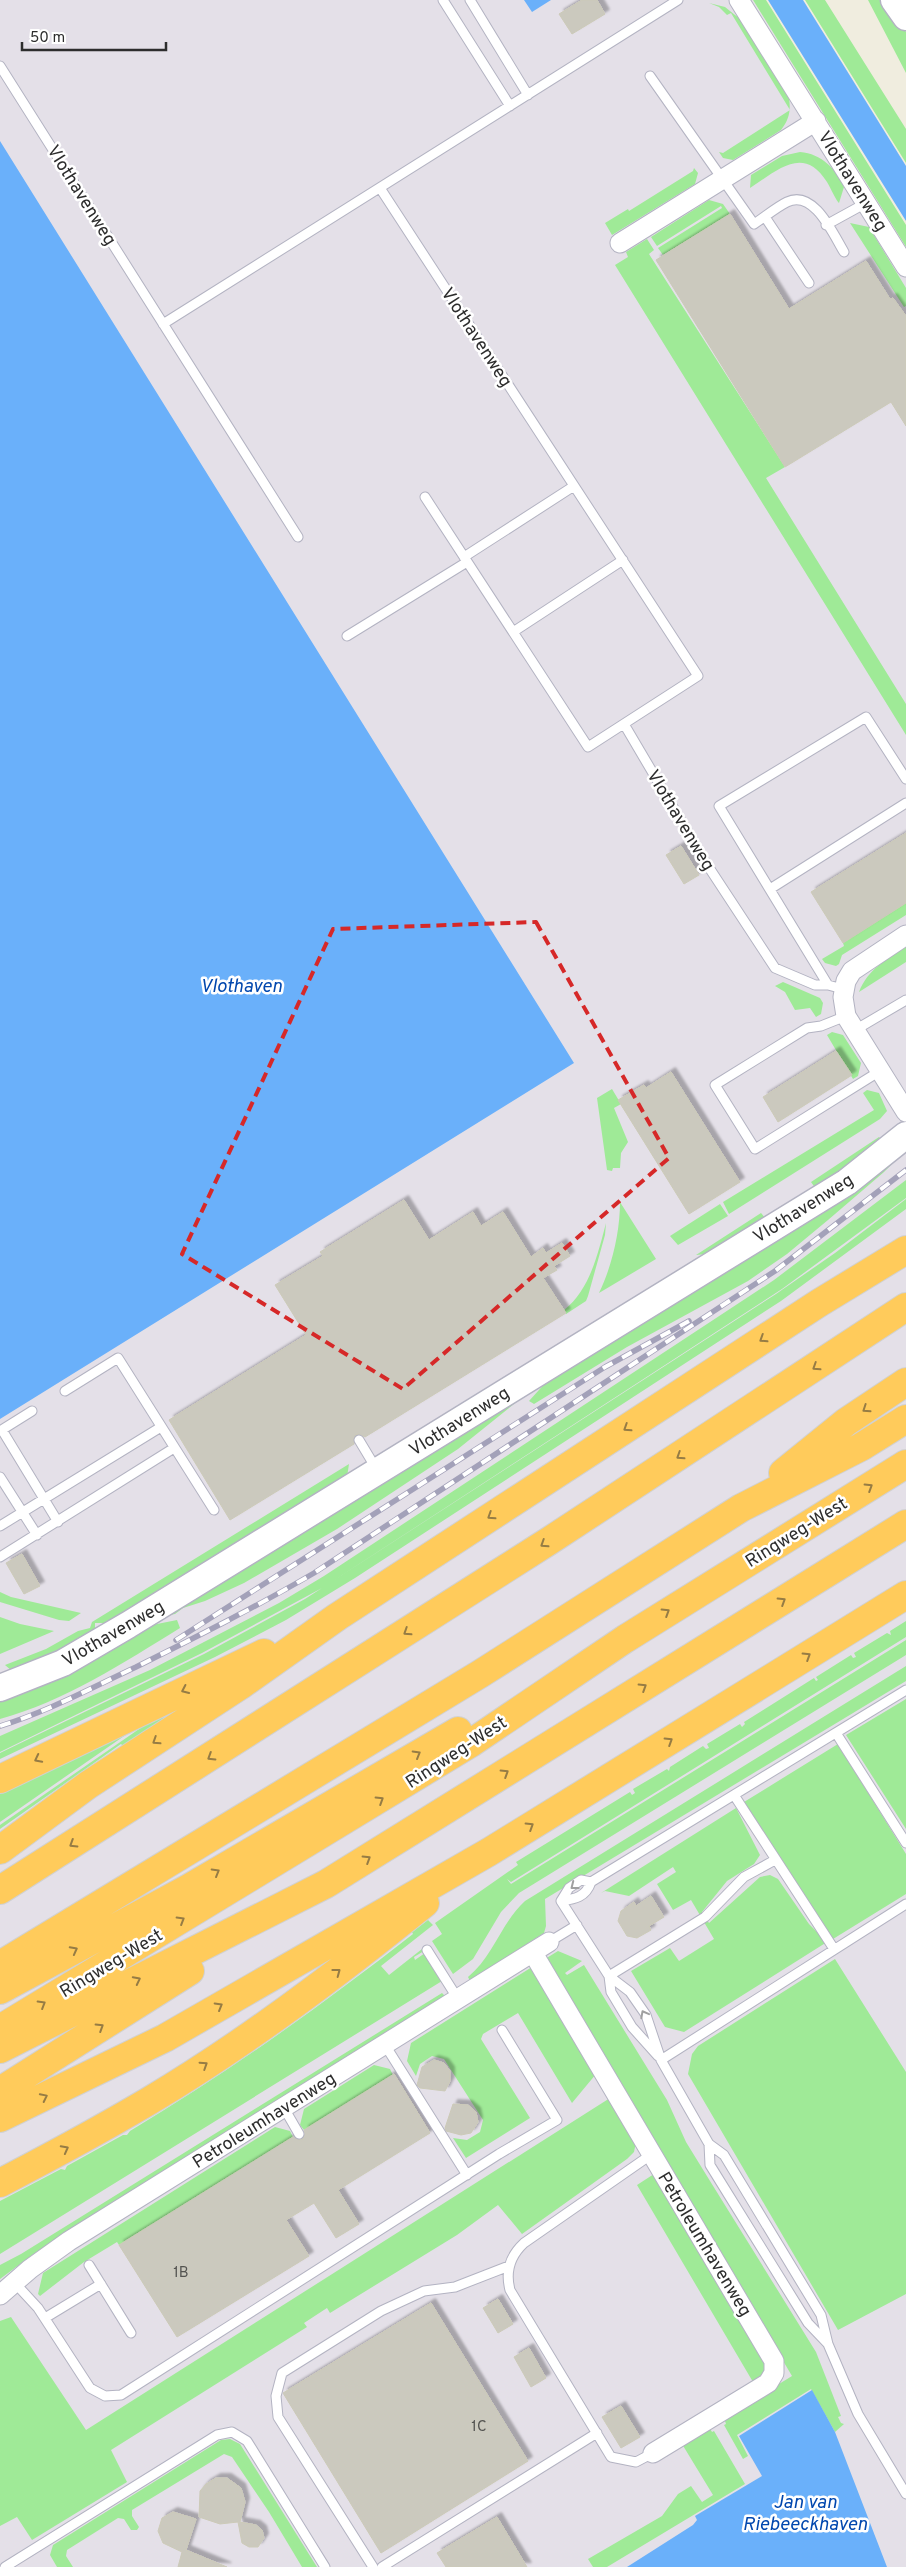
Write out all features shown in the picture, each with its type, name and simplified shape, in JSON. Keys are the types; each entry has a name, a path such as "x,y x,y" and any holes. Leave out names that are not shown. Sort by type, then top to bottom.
{"highway":[{"path":"819,1303 906,1232"},
{"path":"0,1850 88,1785 241,1685 337,1616 819,1303 906,1250"},
{"path":"0,1890 524,1557 906,1307"},
{"path":"857,1340 906,1317"},
{"path":"741,1508 846,1422 906,1382"},
{"path":"0,1965 480,1674 741,1508 861,1446 906,1419"},
{"name":"Ringweg-West","path":"0,2029 471,1744 625,1639 906,1464"},
{"name":"Ringweg-West","path":"0,2048 326,1884 906,1524"},
{"path":"0,2118 165,2038 489,1852 906,1595"},
{"path":"0,1779 337,1616"},
{"path":"0,1990 187,1889 462,1728 625,1639"},
{"path":"0,2183 88,2137 151,2100 233,2047 334,1975 489,1852"},
{"path":"0,2091 326,1884"}],"main road":[{"path":"894,0 906,17"},
{"name":"Vlothavenweg","path":"0,1688 45,1671 88,1650 847,1182 906,1135"}],"street":[{"name":"Vlothavenweg","path":"739,0 906,267"},
{"name":"Vlothavenweg","path":"620,243 816,121"},
{"path":"906,935 857,966 836,987 851,1023 906,1112"},
{"name":"Petroleumhavenweg","path":"0,2295 14,2282 69,2241 550,1942"},
{"name":"Petroleumhavenweg","path":"533,1953 771,2356 775,2367 768,2383 653,2452"}],"lane":[{"path":"443,0 510,106"},
{"path":"470,0 528,95"},
{"path":"164,324 678,0"},
{"name":"Vlothavenweg","path":"0,66 298,537"},
{"path":"650,76 754,224 787,202 801,200 816,208 844,252"},
{"name":"Vlothavenweg","path":"380,188 698,676 588,747 425,497"},
{"path":"826,225 866,203"},
{"path":"765,217 809,283"},
{"path":"347,636 465,560 574,486"},
{"path":"512,632 622,560"},
{"path":"836,987 770,889 720,806 866,717 906,779"},
{"name":"Vlothavenweg","path":"624,724 706,863 776,968 815,985 836,987"},
{"path":"770,889 906,803"},
{"path":"880,1071 755,1149 715,1085 807,1028 851,1023 906,1000"},
{"path":"65,1391 118,1358 214,1510"},
{"path":"32,1411 1,1431 58,1522"},
{"path":"0,1526 161,1427"},
{"path":"359,1440 378,1471"},
{"path":"0,1557 174,1448"},
{"path":"0,1477 37,1535"},
{"path":"828,2344 808,2323 710,2165 708,2144 661,2060 646,2015 630,1992 609,1976 561,1901 569,1888 582,1880 591,1882 906,1690"},
{"path":"836,1733 906,1843"},
{"path":"734,1795 834,1949"},
{"path":"609,1976 705,1917 744,1877 775,1860"},
{"path":"661,2060 906,1904"},
{"path":"550,1942 577,1925"},
{"path":"428,1950 458,1999"},
{"path":"609,1976 610,1992 632,2027 661,2060"},
{"path":"14,2282 45,2318 90,2388 105,2396 121,2395 557,2120 502,2030"},
{"path":"385,2045 467,2175"},
{"path":"284,2108 299,2134"},
{"path":"708,2144 724,2155 821,2315 828,2344 858,2414 906,2494"},
{"path":"382,2567 597,2433 510,2290 509,2266 517,2250 524,2243 652,2154"},
{"path":"88,2264 131,2333"},
{"path":"373,2567 278,2417 276,2396 282,2373 381,2311 424,2292 455,2287 509,2266"},
{"path":"45,2318 101,2284"},
{"path":"5,2567 217,2435 232,2432 247,2441 325,2567"},
{"name":"Petroleumhavenweg","path":"597,2433 611,2457 636,2462 653,2452"}],"highlighted area":[{"path":"536,922 669,1158 403,1389 182,1254 333,929"}],"shaded area":[{"path":"0,0 753,0 906,247 906,2567 0,2567"}],"green space":[{"path":"753,0 766,0 906,225 906,247"},
{"path":"805,0 825,0 906,129 906,163"},
{"path":"868,0 885,0 906,32 906,73"},
{"path":"709,3 725,7 740,19 789,98 790,109 731,13 727,15 719,7"},
{"path":"790,110 788,119 781,130 733,160 723,158 719,152 723,153"},
{"path":"800,152 808,153 821,159 832,168 844,187 839,203 818,171 809,165 799,163 790,164 780,169 750,188 751,175 782,156"},
{"path":"694,168 698,173 695,184 612,235 605,223 628,209 629,211 693,171"},
{"path":"709,200 723,204 730,214 663,255 658,248 722,208 721,206 657,246 651,237"},
{"path":"850,223 869,227 906,288 906,306 904,307"},
{"path":"647,239 654,250 649,254 785,467 766,478 906,704 906,735 615,265 628,257 626,252"},
{"path":"906,903 906,915 842,955 839,964 836,966 825,963 822,959 844,946 843,943"},
{"path":"906,947 906,962 859,992 867,977 873,971"},
{"path":"783,982 820,998 823,1003 821,1014 816,1017 810,1008 795,1010 785,992 775,986"},
{"path":"832,1032 843,1035 861,1063 858,1076 853,1079 827,1035"},
{"path":"612,1089 621,1104 614,1108 628,1142 621,1153 620,1168 613,1168 612,1171 607,1170 597,1098"},
{"path":"867,1090 879,1093 887,1111 880,1119 729,1214 723,1202 874,1110 863,1093"},
{"path":"879,1137 881,1139 878,1143 816,1189 811,1182"},
{"path":"906,1150 884,1172 787,1254 748,1281 627,1347 534,1404 529,1401 548,1380"},
{"path":"906,1180 906,1198 782,1289 322,1588 202,1653 0,1752 0,1736 150,1670 279,1603 324,1576 774,1280"},
{"path":"906,1199 906,1209 781,1301 355,1578 286,1620 215,1657 0,1759 0,1753 204,1654 305,1599 776,1294 835,1253"},
{"path":"620,1202 656,1259 599,1293 608,1272 614,1249 619,1225"},
{"path":"720,1204 728,1216 678,1245 670,1236"},
{"path":"761,1213 766,1219 707,1254 696,1255"},
{"path":"606,1223 605,1235 586,1301 566,1314 564,1310 573,1302 587,1282"},
{"path":"529,1392 458,1449 337,1529 244,1583 205,1601 183,1608 175,1614 164,1616"},
{"path":"349,1464 347,1477 111,1623 95,1623 95,1630 81,1641 12,1671 5,1665 46,1649 78,1631 90,1628 92,1622"},
{"path":"0,1592 11,1597 81,1613 69,1621 59,1620 0,1602"},
{"path":"0,1617 20,1624 54,1631 0,1654"},
{"path":"177,1620 180,1628 93,1680 24,1712 0,1719 0,1701 147,1626"},
{"path":"906,1621 906,1637 511,1882 507,1879 511,1884 906,1640 906,1655 519,1893 501,1912 473,1959 453,1974 432,1941 442,1934 435,1923 518,1865 516,1862 630,1792 632,1795 635,1793 633,1789 667,1769 669,1771 670,1767 703,1746 706,1749 709,1748 707,1744 740,1724 742,1727 745,1724 744,1722 814,1678 816,1681 818,1680 816,1677 851,1655 853,1658 856,1657 854,1653 887,1633 891,1635 890,1631"},
{"path":"906,1666 906,1681 545,1899 546,1926 544,1933 470,1981 468,1977 484,1960 509,1919 525,1901"},
{"path":"210,1688 123,1746 121,1744 0,1829 0,1825 142,1727 140,1725 0,1822 0,1786"},
{"path":"906,1699 906,1829 846,1735"},
{"path":"838,1744 906,1854 906,1894 833,1939 744,1802"},
{"path":"736,1808 760,1855 754,1864 727,1881 702,1912 709,1923 760,1877 770,1875 778,1879 809,1924 827,1942 684,2032 665,2027 631,1971 670,1948 679,1961 714,1939 691,1900 673,1910 657,1884 676,1872 673,1867 629,1896 605,1891 601,1893"},
{"path":"428,1920 433,1925 381,1966 389,1975 422,1949 424,1951 414,1957 415,1960 425,1953 442,1981 0,2254 0,2201 61,2169 65,2170 67,2166 123,2135 127,2135 130,2131 167,2109 274,2037 413,1934 412,1932"},
{"path":"558,1951 582,1961 565,1973 567,1975 584,1965 667,2100 686,2142 816,2352 841,2416 838,2417 841,2423 844,2424 835,2432 811,2389 737,2435 748,2456 743,2459 724,2425 726,2424 724,2418 792,2376 545,1959"},
{"path":"835,1959 906,2072 906,2294 838,2330 688,2074 692,2054 698,2046"},
{"path":"532,1967 596,2074 572,2103 518,2013 483,2034 481,2039 530,2118 466,2158 453,2138 467,2140 480,2132 483,2120 444,2059 432,2056 420,2064 416,2076 407,2061 411,2043"},
{"path":"442,1993 445,1996 118,2200 35,2253 0,2279 0,2265 21,2254"},
{"path":"374,2065 390,2069 393,2075 304,2130 300,2125 304,2109"},
{"path":"610,2098 636,2142 634,2152 627,2159 522,2234 498,2205 457,2235 330,2313 327,2308 304,2323 307,2327 111,2450 127,2482 32,2540 17,2517 0,2526 0,2321 11,2317 86,2430"},
{"path":"275,2127 290,2131 293,2137 119,2245 117,2242 84,2262 40,2296 38,2294 43,2273"},
{"path":"654,2174 765,2360 765,2374 753,2382 637,2185"},
{"path":"709,2427 712,2432 714,2431 745,2484 607,2567 593,2567 588,2559 662,2516 678,2494 691,2486 702,2502 713,2495 682,2444"},
{"path":"230,2439 240,2444 317,2567 302,2567 269,2512 232,2457 224,2454 132,2510 132,2516 139,2527 137,2530 131,2530 124,2519 118,2518 67,2550 66,2556 73,2567 57,2567 50,2555 53,2545 221,2440"}],"water":[{"path":"524,0 551,0 532,12"},
{"path":"768,0 803,0 906,166 906,221"},
{"name":"Vlothaven","path":"0,141 574,1063 0,1419"},
{"name":"Jan van Riebeeckhaven","path":"812,2390 835,2432 887,2567 627,2567 693,2525 697,2520 695,2516 762,2476 739,2436"}],"building":[{"path":"582,0 597,0 605,14 572,34 559,14"},
{"path":"730,214 789,309 866,261 890,299 893,298 906,316 906,426 891,402 785,467 656,260"},
{"path":"906,833 906,903 843,943 811,892"},
{"path":"681,846 699,875 684,884 666,855"},
{"path":"836,1051 852,1075 778,1122 763,1097"},
{"path":"671,1072 740,1182 689,1214 618,1100 644,1085 646,1088"},
{"path":"404,1200 429,1240 473,1212 481,1226 503,1212 531,1257 543,1248 546,1253 562,1243 570,1256 554,1266 557,1270 543,1278 566,1313 365,1437 359,1434 355,1435 354,1444 230,1520 169,1420 306,1335 275,1285 323,1256 320,1252"},
{"path":"22,1554 40,1586 24,1594 6,1563"},
{"path":"651,1896 664,1917 649,1926 651,1930 637,1938 627,1936 618,1921 621,1911 634,1902 636,1906"},
{"path":"434,2060 444,2063 450,2071 450,2081 445,2091 420,2088 417,2085 422,2067"},
{"path":"394,2074 430,2133 338,2190 359,2224 336,2238 314,2203 286,2220 309,2256 177,2337 119,2245 293,2137 299,2140 303,2139 304,2130"},
{"path":"453,2104 468,2105 476,2112 478,2122 471,2133 461,2135 446,2131 445,2128"},
{"path":"498,2299 513,2324 498,2333 483,2308"},
{"path":"431,2303 528,2461 381,2553 283,2393"},
{"path":"529,2348 546,2378 531,2387 514,2357"},
{"path":"621,2406 640,2437 621,2448 602,2417"},
{"path":"216,2478 227,2478 241,2488 245,2502 240,2522 256,2525 262,2530 264,2538 258,2547 249,2547 242,2543 238,2522 220,2524 199,2517 200,2491 206,2484"},
{"path":"173,2512 196,2519 186,2550 227,2567 178,2567 182,2552 163,2543 158,2531 162,2518"},
{"path":"497,2517 527,2567 446,2567 437,2553"}],"railway":[{"path":"0,1726 52,1707 136,1667 248,1610 314,1573 775,1271 906,1170"},
{"path":"176,1640 605,1367 689,1321"}]}
